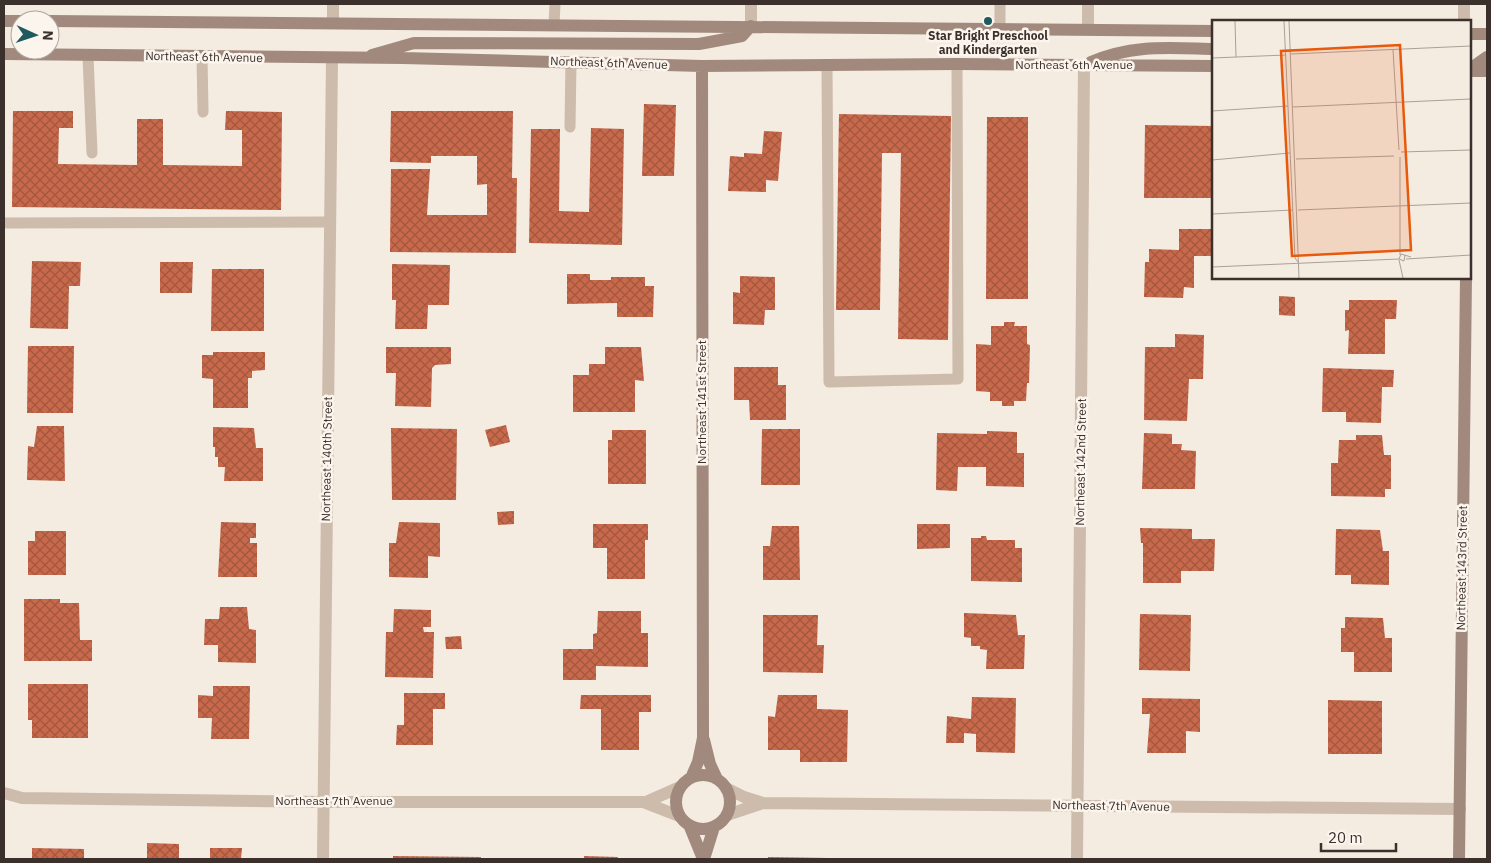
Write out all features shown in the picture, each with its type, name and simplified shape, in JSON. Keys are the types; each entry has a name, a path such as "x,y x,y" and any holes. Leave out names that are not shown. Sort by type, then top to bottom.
{"main road":[{"path":"60,21 1212,31"},
{"path":"364,58 388,49 414,43 698,44 742,36 751,26"},
{"path":"1471,34 1487,34"},
{"path":"1084,65 1121,51 1142,48 1212,49"},
{"name":"Northeast 6th Avenue","path":"4,54 364,58 702,66 957,64 1212,66"},
{"path":"1471,69 1487,57"},
{"name":"Northeast 141st Street","path":"702,66 703,738 710,764 721,783"},
{"path":"1471,70 1487,71"},
{"name":"Northeast 143rd Street","path":"1459,859 1466,279"},
{"name":"Northeast 141st Street","path":"691,778 703,738"},
{"path":"690,827 703,830 714,827 719,825 727,816 730,802 721,783 703,775 691,778 680,787 676,802 679,816 690,827 704,859"},
{"path":"704,859 714,827"}],"street":[{"path":"333,4 333,23"},
{"path":"751,4 751,26"},
{"path":"1088,4 1088,29"},
{"path":"1464,4 1464,20"},
{"name":"Northeast 140th Street","path":"323,859 332,58"},
{"name":"Northeast 142nd Street","path":"1078,859 1084,65"},
{"name":"Northeast 7th Avenue","path":"721,783 744,797 763,803 1460,809"},
{"name":"Northeast 7th Avenue","path":"646,802 680,787"},
{"name":"Northeast 7th Avenue","path":"4,793 22,798"},
{"name":"Northeast 7th Avenue","path":"4,802 22,798 323,802 646,802 679,816"},
{"name":"Northeast 7th Avenue","path":"727,816 763,803"}],"lane":[{"path":"554,25 555,4"},
{"path":"1000,4 1000,28"},
{"path":"88,56 92,154"},
{"path":"202,57 203,112"},
{"path":"570,62 570,127"},
{"path":"827,65 829,382 958,379 957,64"},
{"path":"4,223 329,222"}],"building":[{"path":"644,104 676,105 674,176 642,176"},
{"path":"13,111 73,111 73,128 59,128 58,164 137,165 137,119 163,119 163,165 242,166 242,130 225,130 226,111 282,112 281,210 12,207"},
{"path":"391,111 513,111 512,178 517,178 516,253 390,252 391,169 430,169 427,215 487,215 487,184 477,185 477,156 431,156 431,163 390,162"},
{"path":"839,114 951,116 948,340 898,339 901,153 882,153 880,310 836,310"},
{"path":"987,117 1028,117 1028,299 986,299"},
{"path":"1145,125 1212,126 1212,198 1144,198"},
{"path":"591,128 624,129 622,245 529,243 531,129 560,129 559,211 589,212"},
{"path":"764,131 782,132 778,181 766,180 766,192 728,191 730,156 744,157 744,153 762,154"},
{"path":"1179,229 1211,229 1211,256 1194,256 1194,288 1184,287 1183,298 1144,297 1145,262 1149,262 1149,249 1179,250"},
{"path":"32,261 81,262 80,286 69,286 68,329 30,328"},
{"path":"160,262 193,262 192,293 160,293"},
{"path":"392,264 450,265 449,305 428,305 427,329 395,329 396,300 392,300"},
{"path":"212,269 264,269 264,331 211,331"},
{"path":"567,274 590,274 590,280 611,280 611,277 645,277 645,286 654,286 653,317 617,317 617,303 567,304"},
{"path":"740,276 775,277 775,310 765,310 764,325 733,324 733,292 740,293"},
{"path":"1279,296 1295,297 1295,316 1279,315"},
{"path":"1349,300 1397,300 1396,319 1385,319 1385,354 1348,354 1349,330 1345,331 1345,310 1349,310"},
{"path":"1004,322 1015,322 1014,326 1027,326 1027,344 1030,345 1029,383 1027,383 1026,401 1014,401 1014,406 1002,406 1002,401 990,401 990,392 976,391 976,344 991,345 991,326 1004,326"},
{"path":"1175,334 1204,335 1203,379 1189,379 1187,421 1144,420 1145,347 1175,347"},
{"path":"28,346 74,346 73,413 27,413"},
{"path":"386,347 451,347 451,364 435,365 432,368 431,407 395,406 396,373 386,373"},
{"path":"605,347 641,347 644,381 635,380 635,412 573,412 573,375 589,375 589,364 605,364"},
{"path":"213,352 265,352 265,370 252,371 252,378 248,378 248,408 213,408 213,379 202,378 202,355 213,355"},
{"path":"734,367 778,367 778,385 786,385 786,420 750,420 749,400 734,400"},
{"path":"1323,368 1394,370 1393,387 1382,387 1381,423 1346,422 1346,412 1322,412"},
{"path":"506,425 510,442 490,447 485,430"},
{"path":"37,426 64,426 65,481 27,480 28,446 34,447"},
{"path":"213,427 254,428 256,448 263,448 263,481 224,481 225,467 218,467 218,457 215,457"},
{"path":"391,428 457,429 456,500 392,500"},
{"path":"762,429 800,429 800,485 761,485"},
{"path":"612,430 646,430 646,484 608,484 608,440 612,440"},
{"path":"987,431 1017,432 1017,453 1024,453 1024,487 986,486 986,467 958,467 957,491 936,490 937,433 987,434"},
{"path":"1144,433 1172,434 1172,444 1182,444 1181,450 1196,451 1195,489 1142,489"},
{"path":"1356,435 1382,435 1384,455 1391,455 1391,489 1385,489 1385,497 1331,496 1331,463 1338,463 1339,440 1356,440"},
{"path":"514,511 514,524 498,525 497,512"},
{"path":"221,522 256,523 256,538 250,538 250,543 257,543 257,577 218,577"},
{"path":"399,522 440,523 440,557 428,556 428,578 389,577 389,543 396,543"},
{"path":"593,524 648,524 648,540 645,540 645,579 607,579 607,548 593,548"},
{"path":"917,524 950,524 950,548 917,549"},
{"path":"772,526 799,526 800,580 763,580 763,546 770,546"},
{"path":"1140,528 1192,529 1192,539 1215,539 1214,571 1181,571 1181,583 1143,583 1143,543 1141,543"},
{"path":"1336,529 1380,530 1383,551 1389,551 1389,585 1351,584 1351,575 1335,575"},
{"path":"35,531 66,531 66,575 28,575 28,541 35,541"},
{"path":"981,536 986,536 987,540 1015,540 1015,548 1022,548 1022,582 971,581 971,538 981,538"},
{"path":"24,599 60,599 60,603 79,603 80,640 92,640 92,661 24,661"},
{"path":"220,607 247,607 249,629 256,630 256,663 218,662 218,645 204,645 205,619 219,619"},
{"path":"394,609 431,610 431,627 423,627 424,632 434,632 433,678 385,677 386,632 393,632"},
{"path":"598,611 641,611 641,633 648,633 648,667 596,666 596,680 563,680 563,649 593,649 593,634 597,633"},
{"path":"964,613 1016,615 1018,635 1025,635 1024,669 986,669 987,650 980,649 980,646 971,646 971,638 964,637"},
{"path":"1140,614 1191,615 1190,671 1139,670"},
{"path":"763,615 818,615 817,645 824,645 823,673 763,672"},
{"path":"1345,617 1383,618 1385,638 1392,638 1392,672 1354,672 1354,652 1341,652 1341,628 1345,628"},
{"path":"461,636 462,649 446,649 445,637"},
{"path":"28,684 88,684 88,738 32,738 32,720 28,720"},
{"path":"213,686 250,686 249,739 211,739 212,718 198,718 198,695 213,696"},
{"path":"404,693 445,693 445,709 433,709 433,745 396,745 397,725 404,725"},
{"path":"581,695 651,695 651,712 639,712 639,750 601,750 601,709 580,709"},
{"path":"778,695 817,695 817,709 848,710 847,762 800,762 800,750 768,750 768,716 775,717"},
{"path":"972,697 1016,698 1015,753 976,752 976,734 964,733 964,743 946,743 947,716 971,719"},
{"path":"1142,698 1200,699 1200,732 1186,731 1186,753 1147,753 1150,714 1142,714"},
{"path":"1328,700 1382,701 1382,754 1328,754"},
{"path":"147,843 179,844 179,859 147,859"},
{"path":"32,848 84,849 84,859 32,859"},
{"path":"210,848 242,848 241,859 210,859"},
{"path":"393,856 481,857 481,859 393,859"},
{"path":"584,856 618,857 617,859 584,859"},
{"path":"768,857 829,858 829,859 768,859"}],"place":[{"name":"Star Bright Preschool and Kindergarten","path":"988,21"}]}
